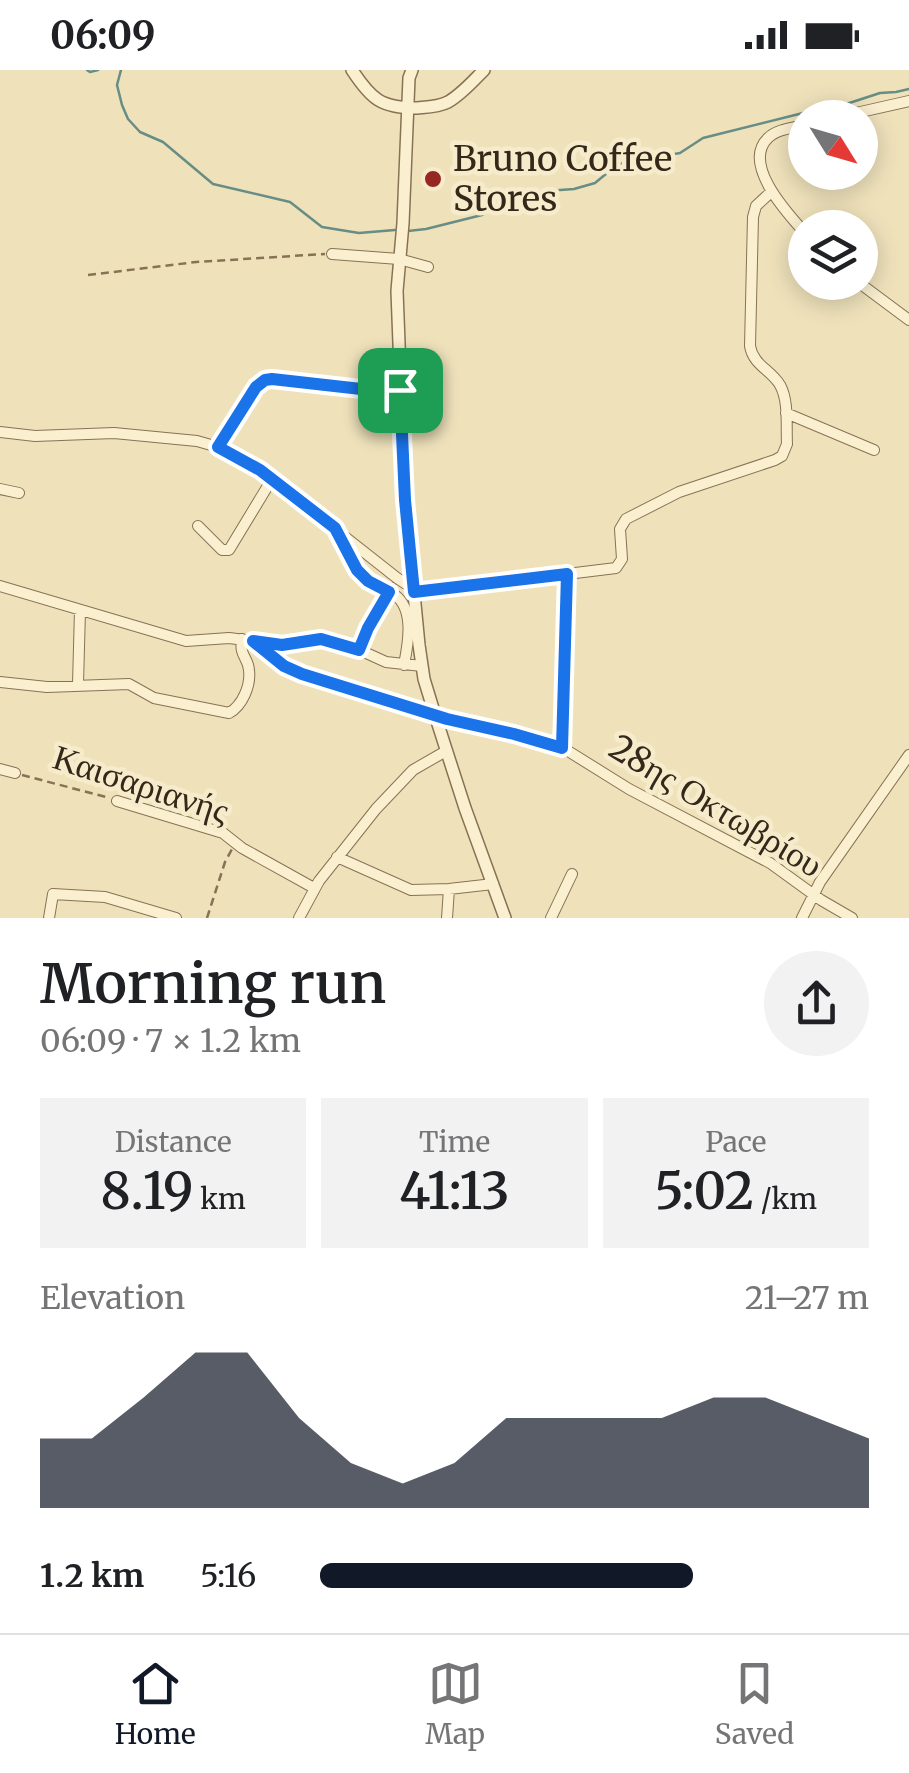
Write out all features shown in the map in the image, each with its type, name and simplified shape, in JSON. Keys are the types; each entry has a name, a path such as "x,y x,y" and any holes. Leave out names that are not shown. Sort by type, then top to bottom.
{"street":[{"path":"352,70 364,89 378,101 409,108 445,104 484,70"},
{"path":"409,73 399,259 400,390 405,500 422,666 446,751 505,918"},
{"path":"878,107 909,100"},
{"path":"788,130 765,141 760,161 771,192 788,212"},
{"path":"0,432 35,436 109,433 190,440 218,447 272,478 414,588 616,568 622,560 620,529 626,519 678,492 780,458 787,447 780,384 750,350 753,217 756,206 771,192"},
{"path":"332,254 399,259 428,267"},
{"path":"878,297 909,320"},
{"path":"786,413 874,450"},
{"path":"198,526 222,550 229,550 272,478"},
{"path":"0,489 19,493"},
{"path":"335,528 357,570 400,600 406,615 408,642 404,665"},
{"path":"562,748 567,574"},
{"path":"359,650 397,578"},
{"path":"0,586 189,642 229,638 282,645 321,639 386,662 422,666"},
{"path":"78,684 80,610"},
{"path":"0,682 40,687 129,684 154,698 232,712 238,708 248,677 248,665 241,652 248,640"},
{"name":"28ης Οκτωβρίου","path":"248,640 290,670 435,716 562,748 770,863 852,918"},
{"path":"299,918 314,888 337,857 408,774 446,751"},
{"path":"802,918 813,894 909,755"},
{"name":"Καισαριανής","path":"0,770 16,773"},
{"name":"Καισαριανής","path":"117,801 219,832 314,888"},
{"path":"337,857 406,889 492,884"},
{"path":"551,918 572,874"},
{"path":"446,918 449,889"},
{"path":"49,918 54,894 105,897 176,918"}],"path":[{"path":"88,275 196,262 332,254"},
{"path":"218,447 256,387 265,380 400,390"},
{"name":"Καισαριανής","path":"16,773 117,801"},
{"path":"207,918 225,862 236,843"}],"waterway":[{"path":"87,70 98,70"},
{"path":"121,70 117,85 128,119 140,132 163,142 213,184 290,202 322,227 359,233 395,230"},
{"path":"408,231 482,215 519,193 574,189 595,183 618,164 680,153 703,138 909,89"}],"place":[{"name":"Bruno Coffee Stores","path":"433,179"}],"route":[{"path":"265,380 400,390 414,592 567,574 562,748 447,719 290,670 253,641 282,645 321,639 359,650 389,592 357,570 335,528 260,470 218,447 256,387 265,380"}]}
